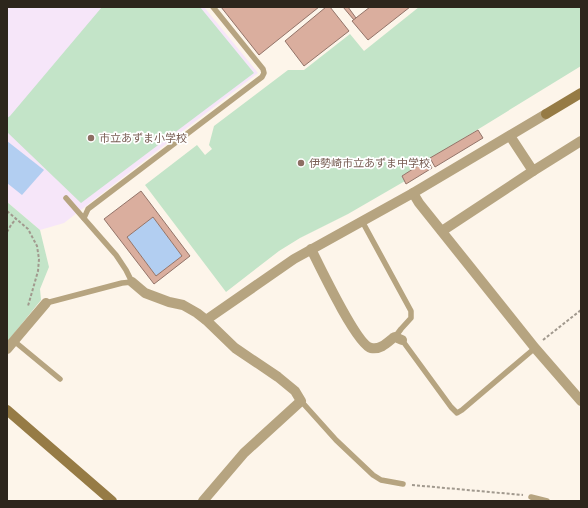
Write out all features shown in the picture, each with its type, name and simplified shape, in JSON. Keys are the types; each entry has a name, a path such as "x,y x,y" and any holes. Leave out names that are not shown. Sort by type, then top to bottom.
{"street":[{"path":"206,320 294,259 412,193 581,93"},
{"path":"510,136 533,171"},
{"path":"442,231 581,141"},
{"path":"412,193 534,348 581,402"},
{"path":"311,249 338,302 364,343 368,347 377,348 398,339"},
{"path":"132,282 145,293 169,302 183,305 197,313 235,348 278,377 295,391 301,401 244,453 203,501"},
{"path":"7,349 46,302"},
{"path":"7,410 112,501"}],"lane":[{"path":"84,218 88,210 262,77 264,73 263,69 214,7"},
{"path":"46,302 122,283 132,282 116,255 66,198"},
{"path":"362,221 411,311 411,318 400,329 398,339 450,407 457,413 534,348"},
{"path":"14,341 60,379"},
{"path":"301,401 336,440 372,475 381,480 403,484"},
{"path":"531,496 547,501"}],"path":[{"path":"7,211 28,230 37,246 39,259 38,271 27,310"},
{"path":"7,232 16,219"},
{"path":"534,348 581,310"},
{"path":"403,484 531,496"}],"shaded area":[{"name":"市立あずま小学校","path":"7,7 204,7 258,73 64,223 40,230 7,202"}],"green space":[{"name":"市立あずま小学校","path":"102,7 200,7 254,73 81,203 7,132 7,118"},
{"name":"伊勢崎市立あずま中学校","path":"419,7 581,7 581,66 402,176 405,181 279,251 226,292 145,185 197,145 205,155 212,149 209,145 214,126 288,70 304,70 350,34 364,51"},
{"path":"7,202 40,230 49,267 40,289 41,300 7,342"}],"water":[{"path":"7,141 44,170 22,195 7,183"},
{"path":"153,217 182,256 156,276 127,237"}],"building":[{"path":"221,7 319,7 259,55"},
{"path":"326,7 330,7 349,31 304,66 285,41"},
{"path":"343,7 348,7 356,18 354,20"},
{"path":"370,7 410,7 368,40 352,21"},
{"path":"478,130 483,138 435,167 430,158"},
{"path":"427,160 432,168 406,184 402,176"},
{"path":"141,191 190,256 154,284 104,219","holes":["153,217 182,256 156,276 127,237"]}],"place":[{"name":"市立あずま小学校","path":"91,138"},
{"name":"伊勢崎市立あずま中学校","path":"301,163"}]}
